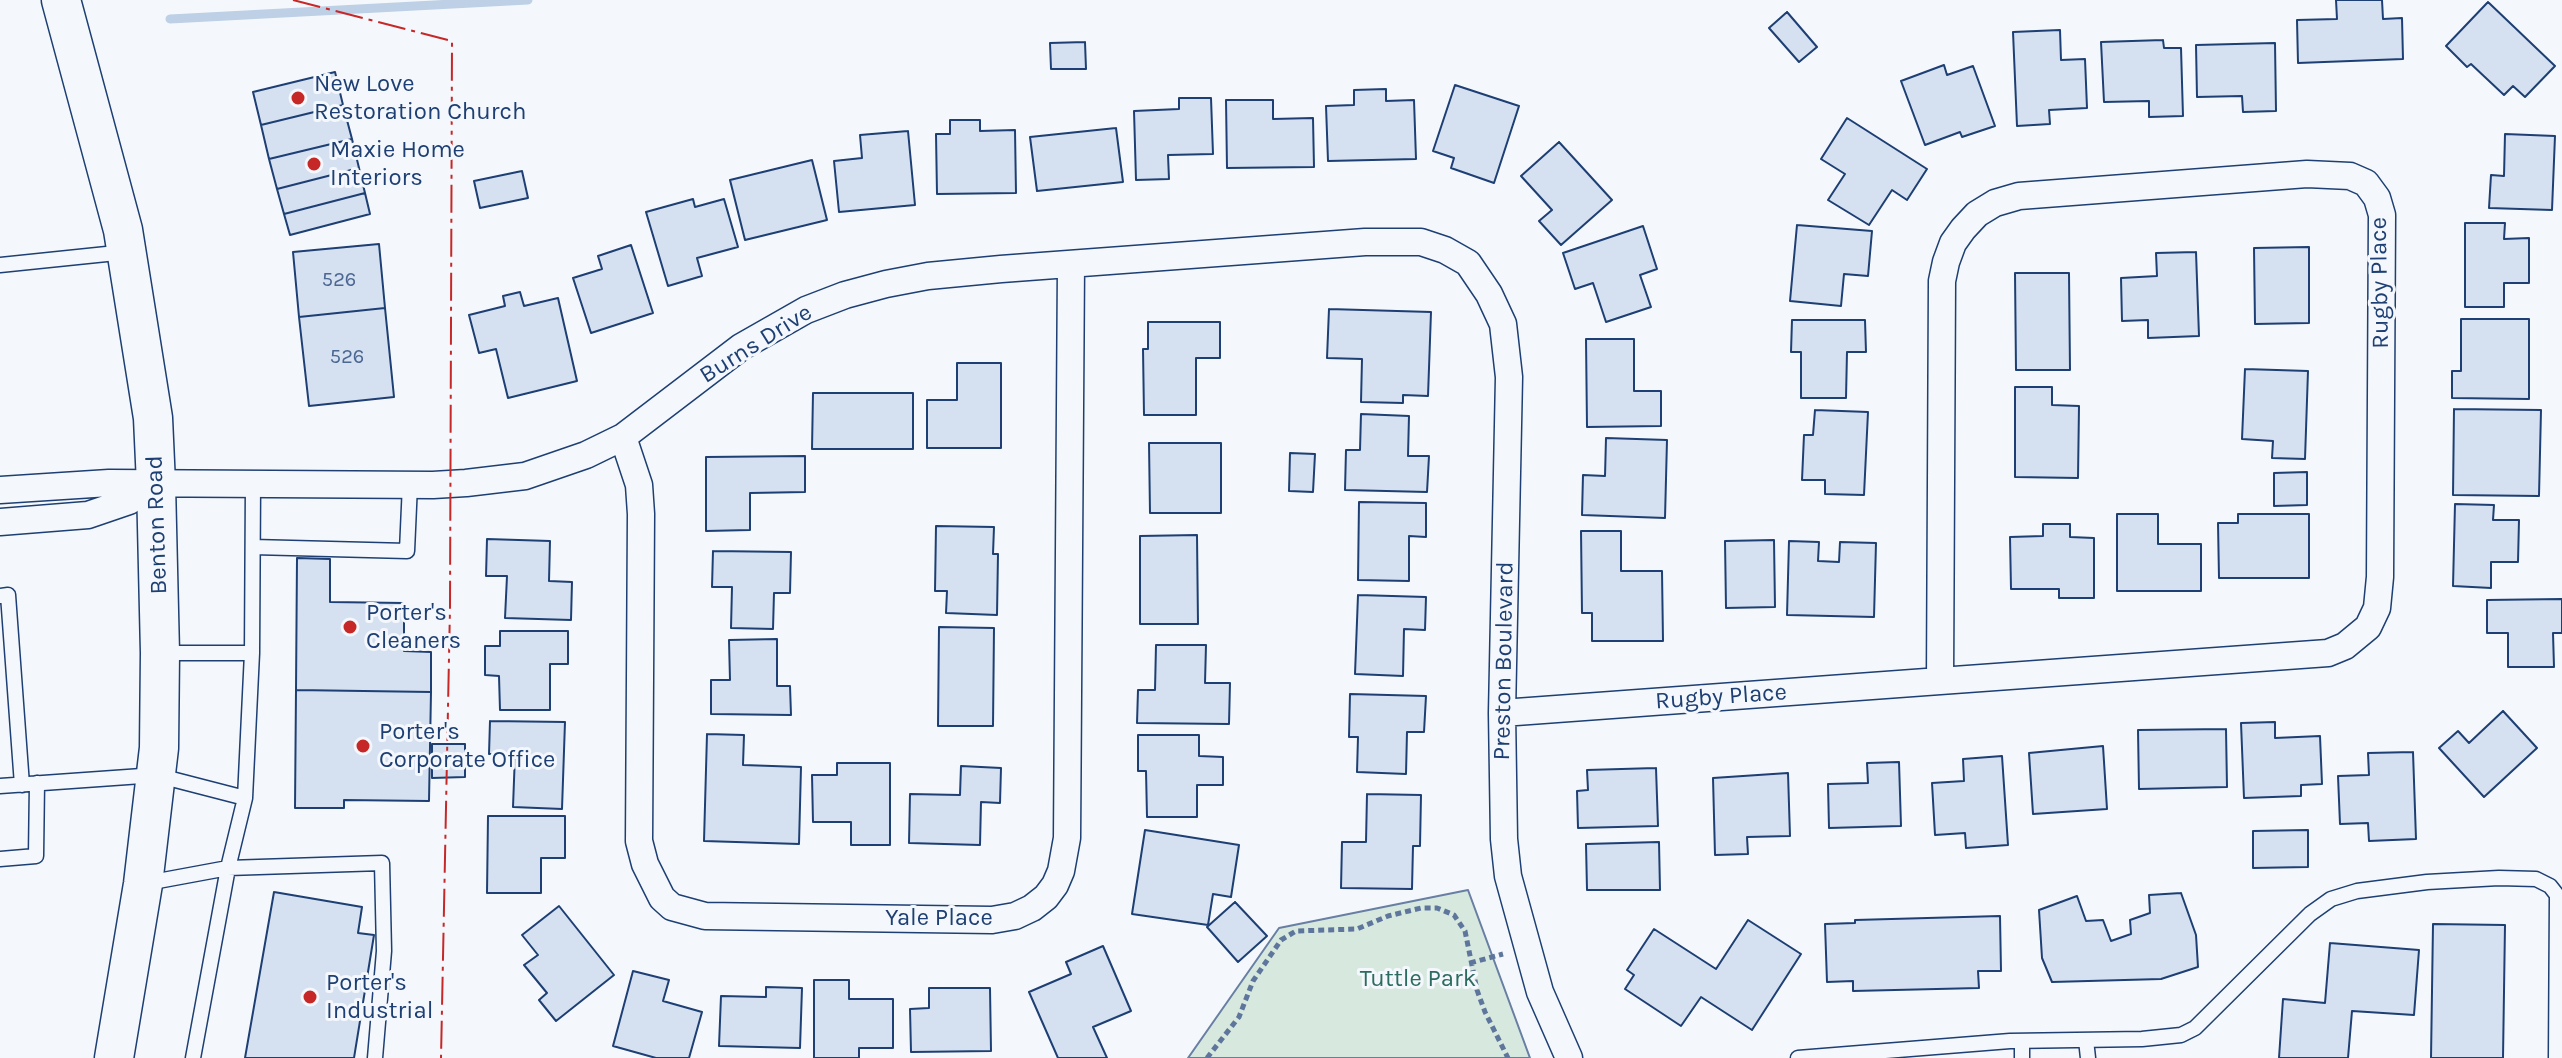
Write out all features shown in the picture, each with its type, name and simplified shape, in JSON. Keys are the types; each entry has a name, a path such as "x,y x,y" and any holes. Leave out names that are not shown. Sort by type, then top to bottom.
{"main road":[{"name":"Benton Road","path":"61,0 123,230 153,418 160,653 156,775 143,884 114,1058"}],"street":[{"name":"Rugby Place","path":"1502,713 2328,653 2345,646 2368,627 2377,608 2380,577 2382,215 2377,198 2366,183 2350,176 2307,174 2031,194 1995,203 1977,214 1963,229 1953,243 1942,281 1940,681"},
{"name":"Burns Drive","path":"0,490 109,483 466,483 525,476 586,455 623,437 741,347 806,310 845,295 928,276 1397,241 1421,242 1445,250 1468,263"},
{"name":"Preston Boulevard","path":"1468,263 1489,294 1503,324 1509,377 1502,713 1502,798 1508,876 1540,992 1569,1058"},
{"name":"Yale Place","path":"623,437 639,485 641,514 639,841 645,864 662,898 672,907 705,916 992,920 1015,916 1032,908 1055,885 1067,838 1071,264"},
{"name":"Burns Drive","path":"0,522 88,515 129,501 156,484"}],"lane":[{"path":"0,265 126,252"},
{"path":"193,1058 228,868 245,798 252,653 253,483"},
{"path":"253,547 407,551 410,484"},
{"path":"0,596 8,595 36,856 0,859"},
{"path":"160,653 252,653"},
{"path":"0,786 156,775 245,798"},
{"path":"143,884 228,868 382,863 384,951 375,1058"},
{"path":"1798,1058 2022,1041 2142,1039 2181,1035 2195,1028 2310,914 2331,899 2357,891 2427,882 2536,879 2550,886 2557,895 2556,1058"},
{"path":"2086,1040 2088,1058"},
{"path":"2022,1041 2022,1058"}],"path":[{"path":"1207,1058 1239,1017 1253,981 1281,940 1296,931 1357,929 1388,916 1421,908 1437,908 1454,915 1465,931 1481,1001 1508,1058"}],"green space":[{"name":"Tuttle Park","path":"1468,890 1530,1058 1188,1058 1279,928"}],"building":[{"path":"2336,0 2382,0 2383,19 2402,18 2403,59 2298,63 2297,20 2337,19"},
{"path":"2488,2 2555,66 2525,97 2513,86 2504,95 2471,64 2467,67 2446,46"},
{"path":"1787,12 1817,47 1799,62 1769,28"},
{"path":"2060,30 2061,60 2085,59 2087,108 2049,110 2050,124 2017,126 2013,32"},
{"path":"2163,40 2164,48 2181,48 2183,116 2149,117 2149,101 2104,102 2101,42"},
{"path":"1085,42 1086,69 1051,69 1050,43"},
{"path":"2275,43 2276,111 2243,112 2242,96 2197,97 2196,45"},
{"path":"1944,65 1947,75 1973,66 1995,126 1962,137 1960,132 1925,145 1901,81"},
{"name":"New Love Restoration Church","path":"335,72 343,105 261,125 253,92"},
{"path":"1455,85 1519,106 1494,183 1451,168 1454,158 1433,151"},
{"path":"1386,89 1386,101 1414,100 1416,159 1328,161 1326,106 1354,105 1354,90"},
{"path":"1179,98 1211,98 1213,154 1168,155 1169,179 1136,180 1134,111 1179,109"},
{"path":"1226,100 1273,100 1273,119 1313,118 1314,167 1227,168"},
{"path":"343,105 352,139 269,159 261,125"},
{"path":"1847,118 1927,169 1907,200 1892,190 1869,225 1828,200 1845,174 1821,159"},
{"path":"950,120 980,120 980,131 1015,130 1016,193 937,194 936,134 950,134"},
{"path":"1116,128 1123,182 1037,191 1030,137"},
{"path":"908,131 915,205 839,212 834,161 862,158 860,135"},
{"path":"2505,134 2555,136 2552,210 2489,208 2491,175 2504,176"},
{"name":"Maxie Home Interiors","path":"352,139 359,168 277,189 269,159"},
{"path":"1559,142 1612,200 1561,245 1539,221 1552,210 1521,176"},
{"path":"812,160 827,220 745,240 730,180"},
{"path":"359,168 365,193 284,214 277,189"},
{"path":"522,171 528,198 480,208 474,181"},
{"path":"365,193 370,214 290,235 284,214"},
{"path":"693,199 695,207 724,199 738,247 697,258 702,276 668,286 646,212"},
{"path":"2465,223 2505,223 2504,239 2529,238 2529,283 2504,283 2504,307 2465,307"},
{"path":"1797,225 1872,231 1868,276 1844,274 1841,306 1790,301"},
{"path":"1643,226 1657,269 1640,275 1651,307 1606,322 1593,283 1575,289 1563,253"},
{"path":"379,244 385,308 299,317 293,252"},
{"path":"631,245 653,313 591,333 573,278 602,269 598,256"},
{"path":"2309,247 2309,323 2255,324 2254,248"},
{"path":"2196,252 2199,336 2148,338 2148,320 2122,321 2121,278 2157,276 2156,253"},
{"path":"2015,273 2069,273 2070,370 2016,370"},
{"path":"520,292 524,306 558,298 577,381 508,398 496,349 479,353 469,315 505,306 503,296"},
{"path":"385,308 394,397 309,406 299,317"},
{"path":"1329,309 1431,312 1428,396 1403,395 1403,403 1361,402 1362,359 1327,358"},
{"path":"2461,319 2529,319 2529,399 2452,398 2452,371 2461,371"},
{"path":"1792,320 1865,320 1866,352 1847,352 1846,398 1801,398 1801,352 1791,352"},
{"path":"1148,322 1220,322 1220,358 1196,358 1196,415 1144,415 1143,349 1148,349"},
{"path":"1586,339 1634,339 1634,391 1661,391 1661,426 1587,427"},
{"path":"957,363 1001,363 1001,448 927,448 927,400 957,400"},
{"path":"2245,369 2308,371 2305,459 2272,458 2273,441 2242,439"},
{"path":"2015,387 2052,387 2052,405 2079,406 2078,478 2015,477"},
{"path":"813,393 913,393 913,449 812,449"},
{"path":"2454,409 2541,410 2539,496 2453,495"},
{"path":"1815,410 1868,412 1864,495 1825,494 1825,480 1802,480 1804,435 1813,435"},
{"path":"1361,414 1409,416 1408,456 1429,456 1427,492 1345,490 1346,450 1360,450"},
{"path":"1606,438 1667,440 1665,518 1582,515 1583,475 1605,476"},
{"path":"1149,443 1221,443 1221,513 1150,513"},
{"path":"1290,453 1315,454 1313,492 1289,491"},
{"path":"805,456 805,492 750,493 750,530 706,531 706,457"},
{"path":"2307,472 2307,505 2274,506 2274,473"},
{"path":"1359,502 1426,503 1426,537 1409,536 1409,581 1358,580"},
{"path":"2455,504 2494,505 2493,520 2519,520 2518,562 2491,562 2491,588 2453,586"},
{"path":"2117,514 2158,514 2158,544 2201,544 2201,591 2117,591"},
{"path":"2238,514 2309,514 2309,578 2219,578 2218,523 2238,523"},
{"path":"2043,524 2070,524 2070,537 2094,538 2094,598 2059,598 2059,589 2011,589 2010,537 2043,536"},
{"path":"936,526 994,527 993,554 998,554 997,615 946,613 947,591 935,591"},
{"path":"1581,531 1621,531 1621,571 1662,571 1663,641 1592,641 1592,613 1582,613"},
{"path":"1197,535 1198,624 1140,624 1140,536"},
{"path":"487,539 550,541 549,581 572,582 571,620 505,618 507,576 486,576"},
{"path":"1774,540 1775,607 1726,608 1725,541"},
{"path":"1789,541 1819,542 1818,561 1839,562 1840,542 1876,543 1874,617 1787,615"},
{"path":"713,551 791,552 790,593 774,593 773,629 731,628 732,587 712,587"},
{"name":"Porter's Cleaners","path":"297,558 330,559 330,602 404,603 404,651 431,652 431,692 296,690"},
{"path":"1358,595 1426,597 1425,630 1404,629 1403,676 1355,674"},
{"path":"2562,599 2562,633 2553,633 2554,667 2508,667 2508,633 2487,633 2487,600"},
{"path":"939,627 994,628 993,726 938,726"},
{"path":"500,631 568,631 568,664 550,664 550,710 500,710 499,676 485,675 485,646 500,646"},
{"path":"777,639 777,686 790,686 791,715 711,714 711,680 730,680 729,640"},
{"path":"1156,645 1206,645 1205,683 1230,683 1229,724 1137,723 1138,690 1155,690"},
{"name":"Porter's Corporate Office","path":"296,690 431,692 429,801 344,800 344,808 295,808"},
{"path":"1350,694 1426,696 1424,732 1407,732 1406,774 1357,772 1358,737 1349,737"},
{"path":"2503,711 2537,748 2484,797 2439,748 2458,731 2469,743"},
{"path":"490,721 565,722 562,809 513,807 515,754 489,754"},
{"path":"2275,722 2275,738 2320,736 2322,784 2301,785 2301,796 2244,798 2241,723"},
{"path":"2226,729 2227,787 2139,789 2138,730"},
{"path":"707,734 744,735 743,765 801,767 799,844 704,841"},
{"path":"1138,735 1199,735 1199,756 1223,757 1223,785 1197,785 1197,817 1147,817 1146,771 1138,771"},
{"path":"432,744 465,744 465,777 432,778"},
{"path":"2103,746 2107,809 2033,814 2029,753"},
{"path":"2413,752 2416,839 2369,841 2368,823 2340,824 2338,776 2369,775 2368,753"},
{"path":"2002,756 2008,845 1966,848 1965,833 1935,835 1932,783 1964,781 1963,759"},
{"path":"1899,762 1901,826 1829,828 1828,784 1868,783 1867,763"},
{"path":"837,763 890,763 890,845 851,845 851,822 813,822 812,775 837,775"},
{"path":"961,766 1001,768 1000,803 981,802 980,845 909,843 910,794 960,795"},
{"path":"1656,768 1658,826 1578,828 1577,791 1588,790 1587,770"},
{"path":"1788,773 1790,836 1747,837 1748,854 1715,855 1713,778"},
{"path":"1367,794 1421,795 1420,846 1413,846 1412,889 1341,888 1342,842 1366,842"},
{"path":"488,816 565,816 565,858 541,858 541,893 487,893"},
{"path":"1145,830 1239,845 1231,897 1213,894 1208,925 1132,914"},
{"path":"2308,830 2308,867 2253,868 2253,831"},
{"path":"1659,842 1660,890 1587,890 1586,844"},
{"name":"Porter's Industrial","path":"274,892 362,907 358,933 374,935 354,1058 245,1058"},
{"path":"2181,893 2196,935 2198,967 2161,979 2052,982 2042,958 2039,910 2077,896 2086,921 2103,920 2111,941 2131,934 2130,920 2150,913 2149,895"},
{"path":"1235,902 1267,936 1238,962 1207,927"},
{"path":"559,906 614,975 556,1021 539,1000 547,993 524,965 538,955 522,935"},
{"path":"2000,916 2001,971 1978,971 1979,988 1853,991 1853,981 1827,982 1825,924 1855,923 1855,920"},
{"path":"1748,920 1801,954 1752,1030 1701,997 1681,1026 1625,989 1634,975 1627,970 1654,929 1716,969"},
{"path":"2433,924 2505,925 2503,1058 2431,1058"},
{"path":"2330,943 2419,950 2414,1015 2352,1011 2348,1058 2279,1058 2283,999 2325,1003"},
{"path":"1103,946 1131,1011 1093,1027 1107,1058 1058,1058 1029,992 1071,974 1066,962"},
{"path":"633,971 669,980 663,1001 702,1012 689,1058 656,1058 613,1046"},
{"path":"814,980 849,980 849,999 893,999 893,1048 859,1048 859,1058 814,1058"},
{"path":"766,987 802,988 800,1048 719,1046 721,996 766,997"},
{"path":"929,988 990,988 991,1051 911,1052 910,1009 929,1008"}],"waterway":[{"path":"170,19 528,0"}],"power":[{"path":"293,0 452,41 450,607 441,1058"}],"place":[{"name":"New Love Restoration Church","path":"298,98"},
{"name":"Maxie Home Interiors","path":"314,164"},
{"name":"Porter's Cleaners","path":"350,627"},
{"name":"Porter's Corporate Office","path":"363,746"},
{"name":"Porter's Industrial","path":"310,997"}]}
